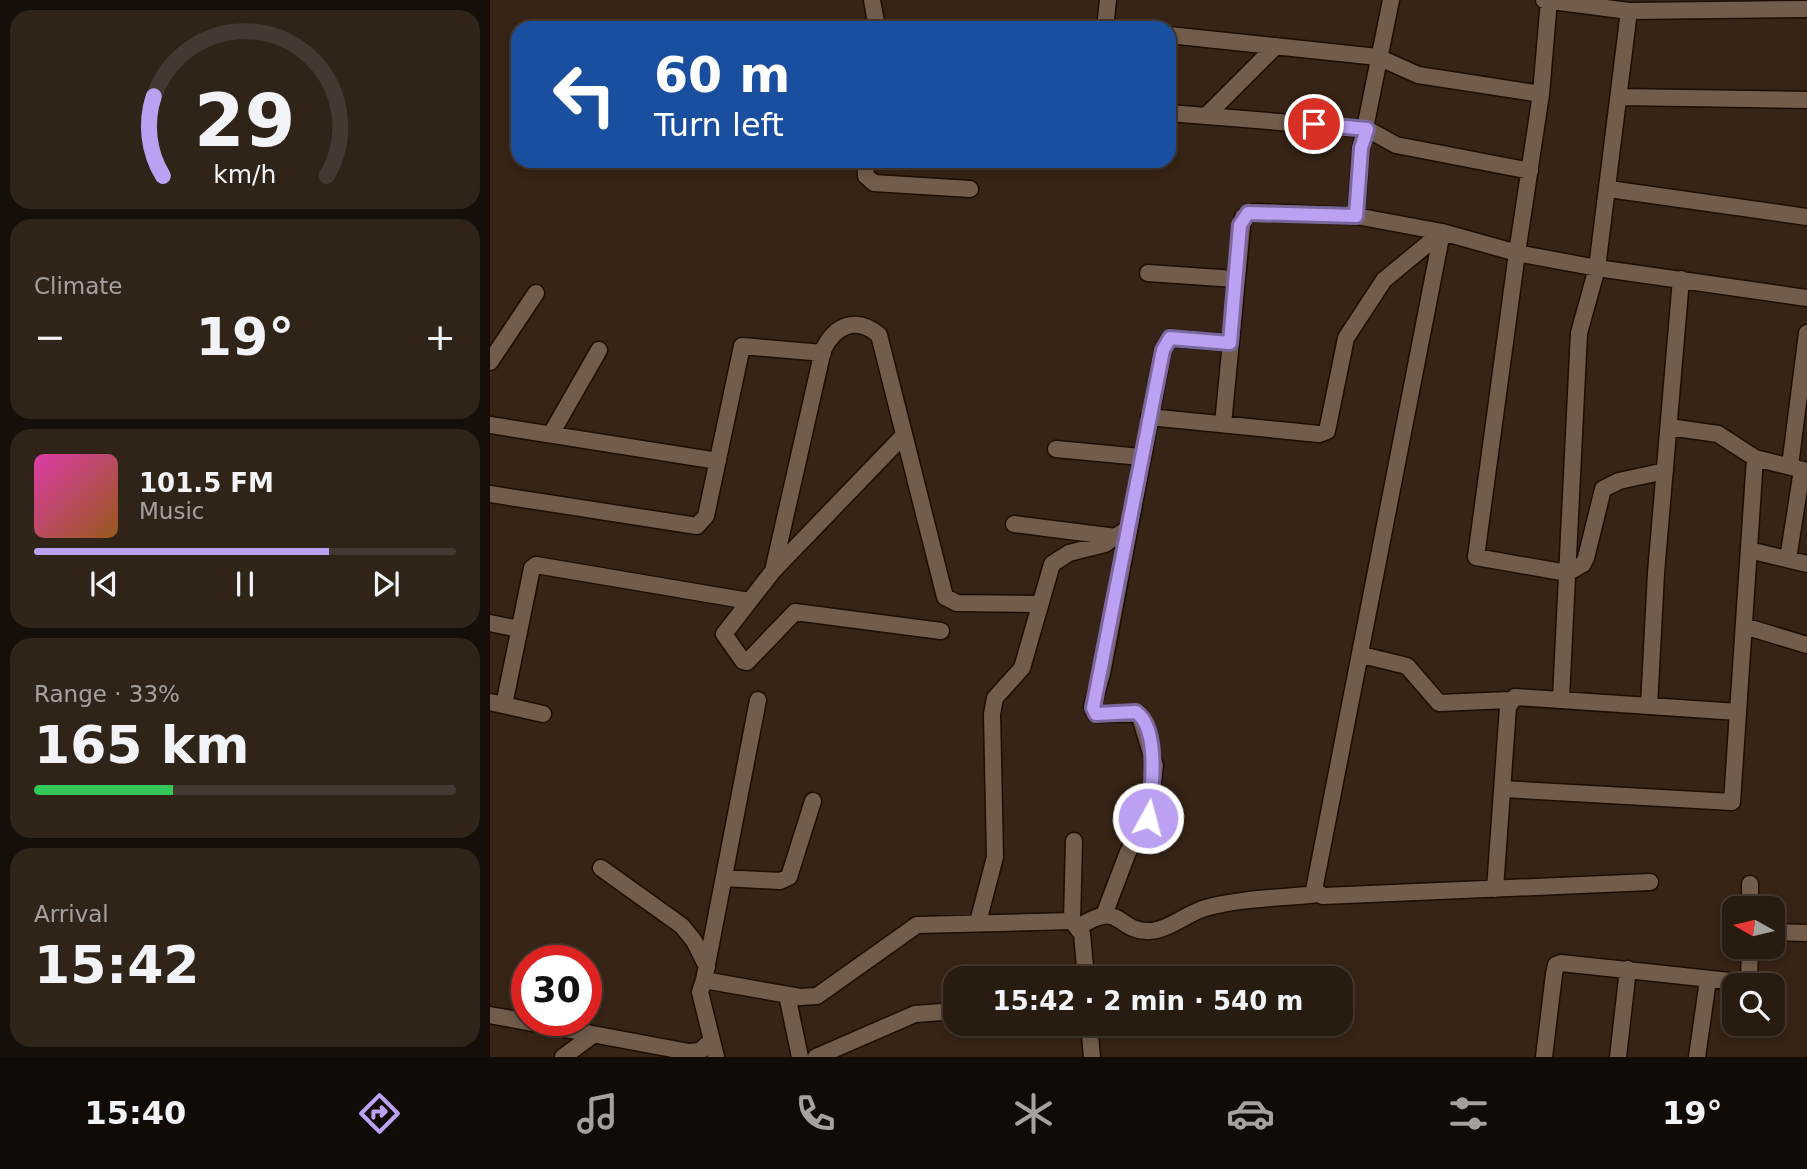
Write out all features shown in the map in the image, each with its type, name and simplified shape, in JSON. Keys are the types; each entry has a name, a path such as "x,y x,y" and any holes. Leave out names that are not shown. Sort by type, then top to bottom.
{"street":[{"path":"872,0 876,21"},
{"path":"1106,21 1108,0"},
{"path":"1356,216 1361,148 1367,129 1378,57 1391,0"},
{"path":"1665,471 1619,481 1603,489 1586,558 1583,564 1567,573 1476,557 1541,94 1547,0 1629,11 1747,7 1807,9"},
{"path":"1561,698 1579,333 1597,268 1609,189 1629,11"},
{"path":"1176,36 1378,57 1418,75 1541,94"},
{"path":"1207,115 1276,46"},
{"path":"1620,97 1807,100"},
{"path":"1176,113 1367,129 1396,145 1530,172"},
{"path":"865,168 866,176 874,183 970,188"},
{"path":"1609,189 1807,217"},
{"path":"1223,424 1240,225 1248,213 1356,216 1442,232 1517,253 1597,268 1807,298"},
{"path":"1149,417 1319,434 1327,431 1346,338 1384,280 1442,232"},
{"path":"1318,894 1314,881 1362,654 1442,232"},
{"path":"1148,273 1235,279"},
{"path":"1649,706 1681,278"},
{"path":"490,362 536,293"},
{"path":"773,571 823,353 836,329 843,325 869,329 879,335 945,597 957,603 1039,604"},
{"path":"1788,559 1800,469 1807,333"},
{"path":"1104,915 1128,852 1148,818 1154,766 1139,714 1096,714 1093,708 1102,674 1121,533 1141,457 1163,350 1170,338 1230,343"},
{"path":"490,494 697,526 706,516 742,346 823,353"},
{"path":"551,434 599,350"},
{"path":"490,425 718,461"},
{"path":"1669,427 1724,436 1755,458 1800,469"},
{"path":"904,435 773,571 724,632 745,662 795,612 941,631"},
{"path":"1056,449 1141,457"},
{"path":"1503,789 1732,802 1755,458"},
{"path":"1014,524 1121,533"},
{"path":"978,922 995,857 992,705 999,692 1022,668 1049,568 1056,560 1105,544 1121,533"},
{"path":"1749,550 1807,564"},
{"path":"543,714 497,704 519,629 532,568 541,563 749,601"},
{"path":"490,623 519,629"},
{"path":"1744,626 1807,645"},
{"path":"1362,654 1407,666 1439,703 1510,701 1521,695 1738,712"},
{"path":"599,1036 689,1052 714,1049 699,992 705,973 758,700"},
{"path":"1495,889 1510,701"},
{"path":"724,878 780,881 789,877 813,801"},
{"path":"1074,841 1076,924 1082,934 1085,966"},
{"path":"601,868 682,926 694,941 705,973"},
{"path":"705,973 787,995 817,996 917,925 978,922 1076,924 1104,915 1113,915 1137,928 1152,930 1206,907 1318,894 1650,883"},
{"path":"1750,884 1750,896"},
{"path":"1785,932 1807,933"},
{"path":"1544,1057 1556,965 1569,962 1744,981 1750,971 1750,959"},
{"path":"1618,1057 1628,969"},
{"path":"1702,1056 1708,979"},
{"path":"787,995 800,1057"},
{"path":"816,1057 915,1014 943,1012"},
{"path":"490,1016 511,1020"},
{"path":"563,1057 592,1036"},
{"path":"1090,1036 1092,1057"}],"route":[{"path":"1148,818 1154,766 1143,719 1136,712 1096,714 1093,708 1102,674 1127,529 1163,350 1170,338 1230,343 1240,225 1248,213 1356,216 1361,148 1367,129 1314,124"}]}
